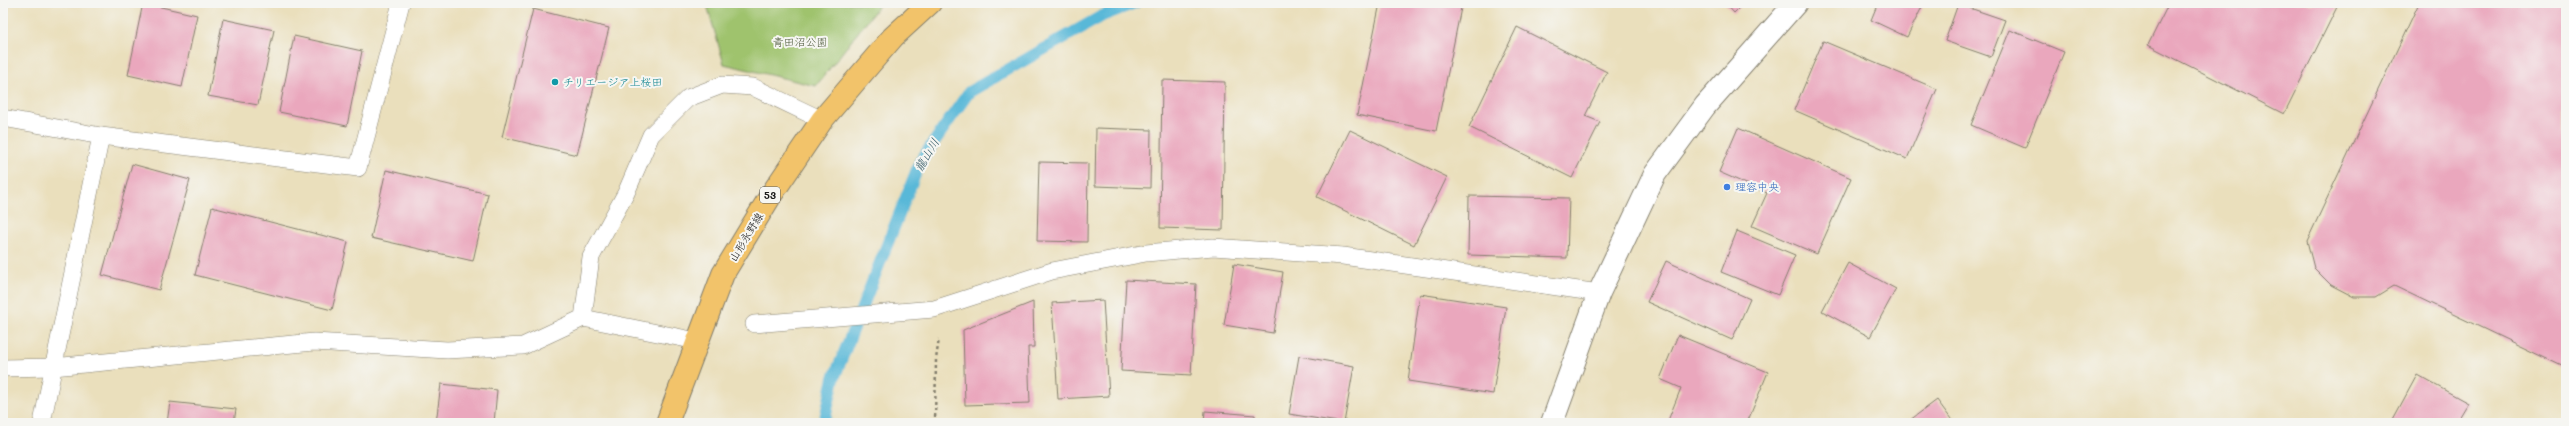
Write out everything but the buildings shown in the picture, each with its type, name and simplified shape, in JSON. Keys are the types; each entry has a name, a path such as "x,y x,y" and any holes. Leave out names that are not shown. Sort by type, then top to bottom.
{"main road":[{"name":"山形永野線","path":"667,423 723,274 771,195 822,120 893,37 930,3"}],"street":[{"path":"1552,423 1599,293 1654,174 1705,106 1796,3"}],"lane":[{"path":"3,118 101,136 358,168 401,3"},
{"path":"583,318 591,257 626,193 651,134 688,98 722,85 754,87 822,120"},
{"path":"42,423 101,136"},
{"path":"754,324 940,307 1052,271 1146,253 1213,247 1343,256 1599,293"},
{"path":"3,368 53,367 314,342 447,350 523,346 583,318 697,341"}],"path":[{"path":"935,423 936,359 940,307"}],"green space":[{"name":"青田沼公園","path":"701,3 881,3 816,86 724,64 707,5"}],"waterway":[{"name":"龍山川","path":"824,423 834,378 920,162 969,92 1102,16 1135,3"}],"place":[{"name":"チリエージア上桜田","path":"555,82"},
{"name":"理容中央","path":"1727,187"}]}
